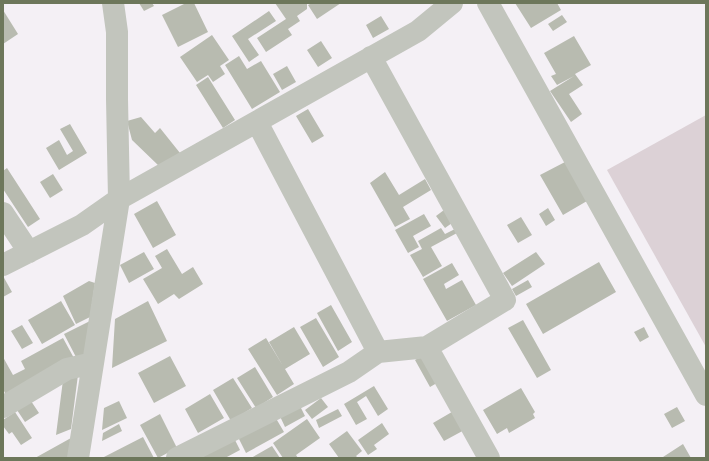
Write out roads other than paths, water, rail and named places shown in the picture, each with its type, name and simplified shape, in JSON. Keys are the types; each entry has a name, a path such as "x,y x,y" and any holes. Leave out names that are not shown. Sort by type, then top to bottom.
{"street":[{"path":"78,458 120,199 117,99 117,32 113,3"},
{"path":"3,265 82,225 120,199 418,31 452,3"},
{"path":"488,3 706,395"},
{"path":"177,458 349,372 378,352 427,347 505,300 370,57"},
{"path":"257,122 378,352"},
{"path":"3,213 29,252"},
{"path":"427,347 490,458"},
{"path":"3,406 67,369 93,363"}]}
